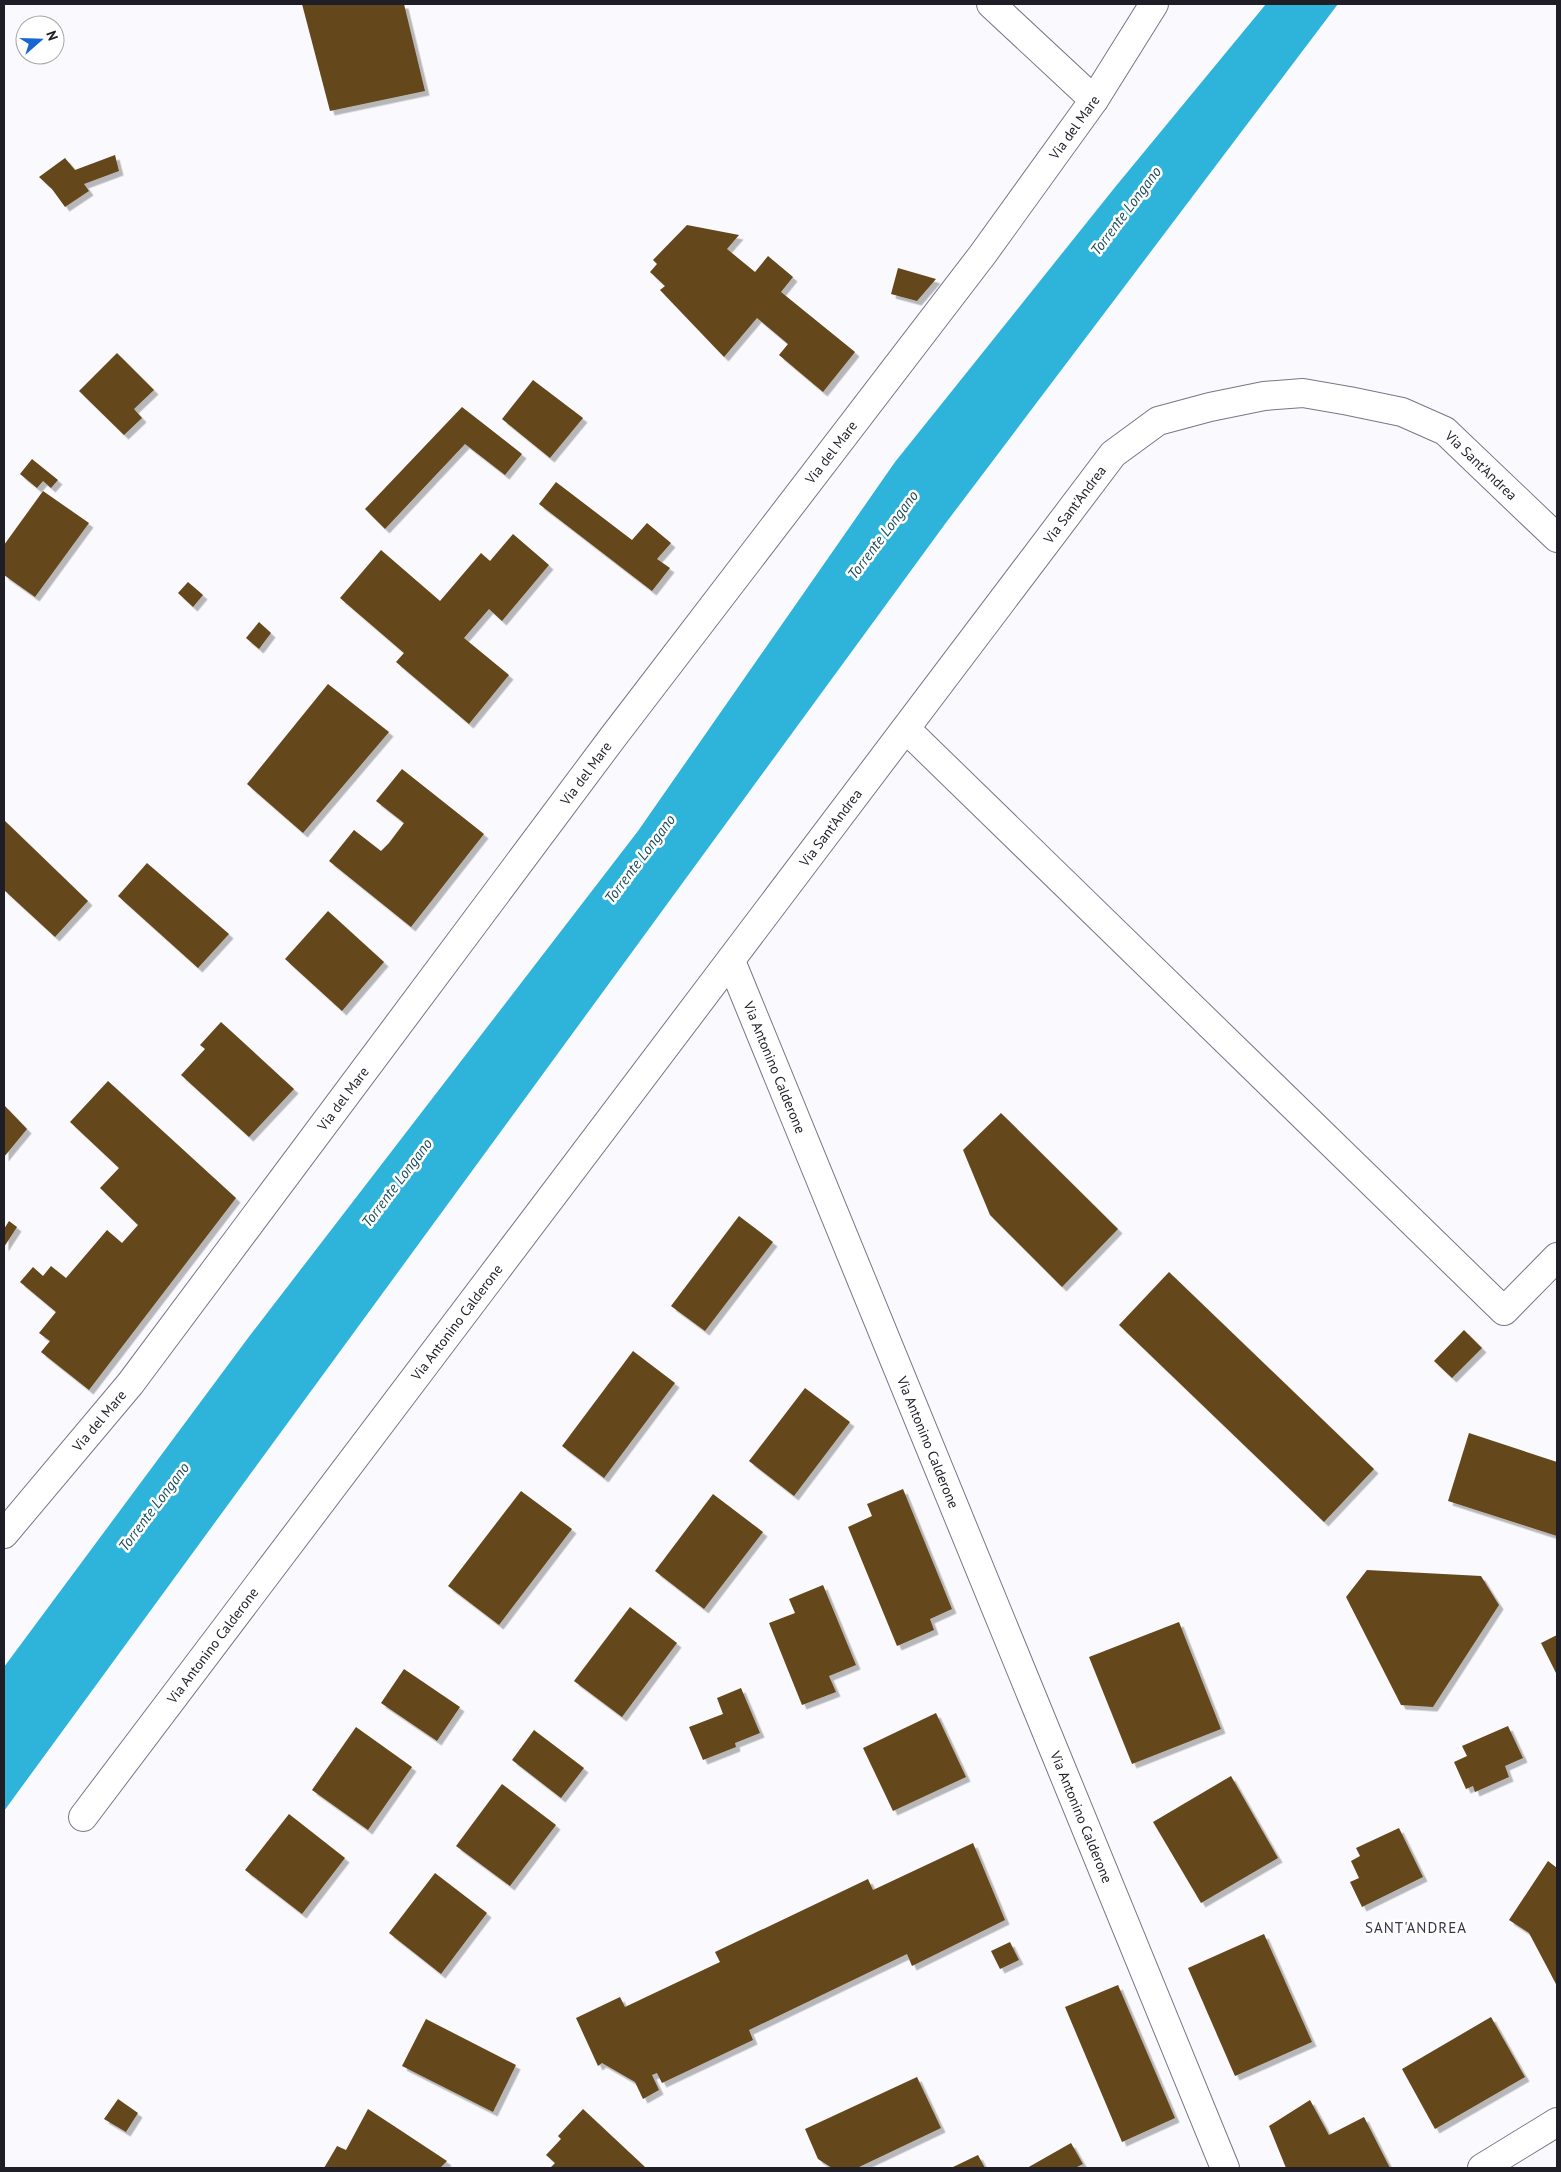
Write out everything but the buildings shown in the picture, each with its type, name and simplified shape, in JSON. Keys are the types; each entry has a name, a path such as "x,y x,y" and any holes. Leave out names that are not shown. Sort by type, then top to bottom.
{"street":[{"path":"991,4 1094,100"},
{"name":"Via del Mare","path":"4,1534 130,1384 613,737 983,254 1094,100 1154,4"},
{"name":"Via Sant'Andrea","path":"731,961 1113,454 1158,421 1264,396 1303,393 1402,412 1445,431 1557,538"},
{"path":"906,729 1504,1311 1557,1257"},
{"name":"Via Antonino Calderone","path":"84,1817 731,961"},
{"name":"Via Antonino Calderone","path":"731,961 1225,2168"},
{"path":"1482,2168 1557,2122"}],"water":[{"name":"Torrente Longano","path":"1266,4 1338,4 945,524 4,1811 4,1667 248,1338 638,831 895,462 1116,186"}],"district":[{"name":"SANT'ANDREA","path":"1416,1928"}]}
